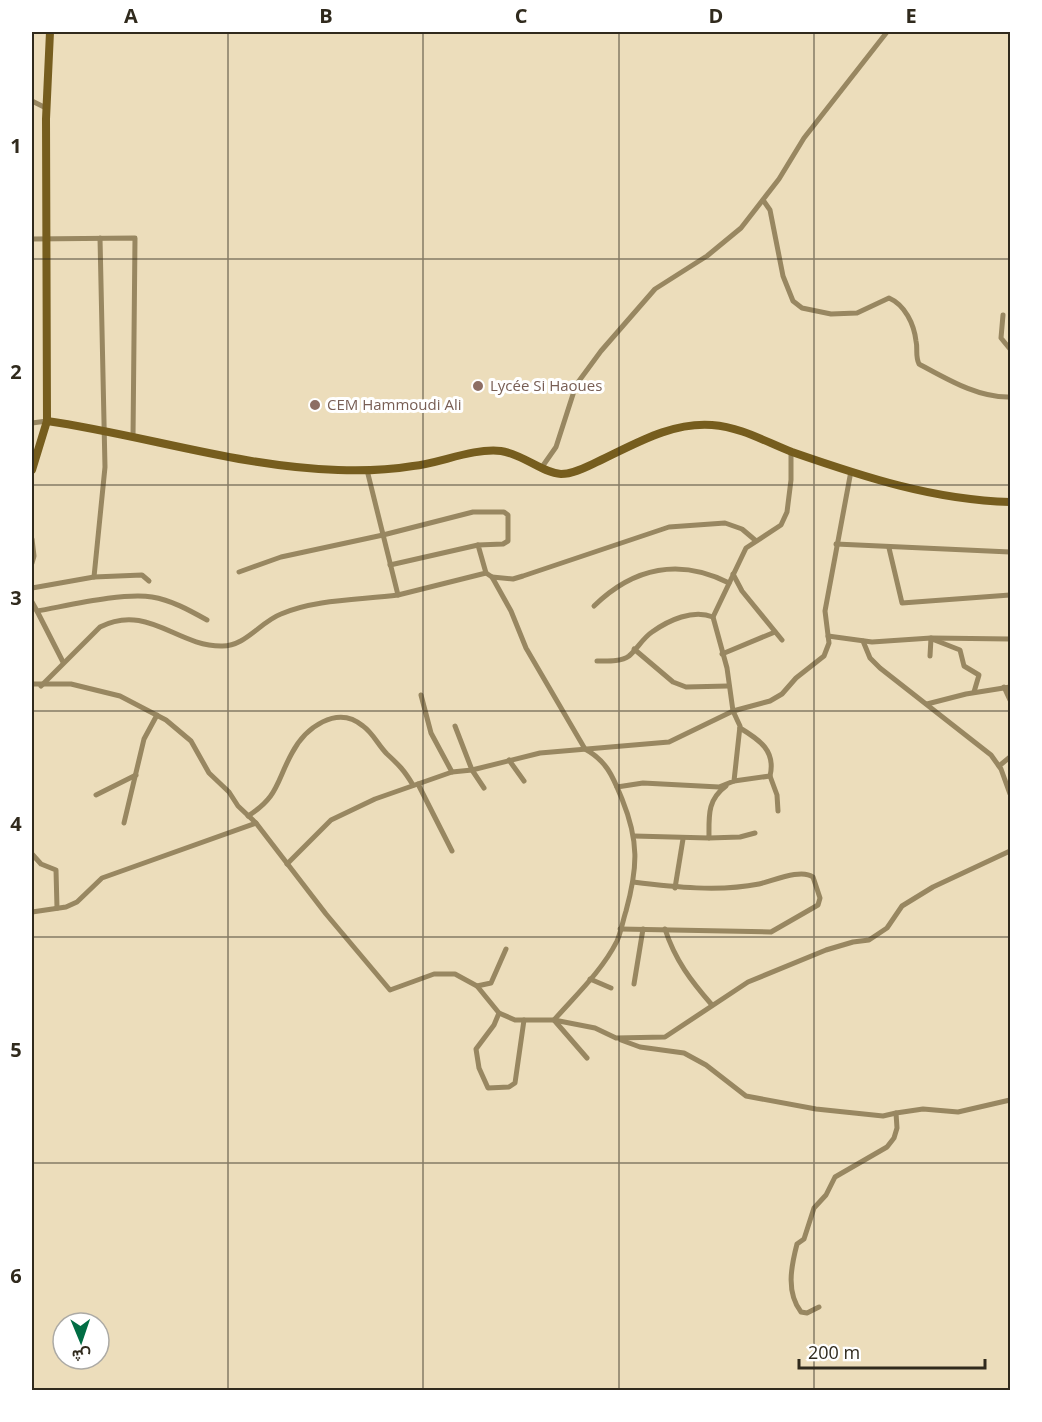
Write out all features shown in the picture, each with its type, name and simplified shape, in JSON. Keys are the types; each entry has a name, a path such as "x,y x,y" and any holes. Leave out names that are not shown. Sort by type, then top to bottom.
{"main road":[{"path":"32,470 47,421 46,108 50,32"},
{"path":"47,421 299,467 366,470 413,466 491,451 519,456 561,474 576,471 645,438 691,425 714,425 744,432 791,451 900,488 952,497 1011,502"}],"street":[{"path":"542,467 556,447 576,384 602,351 655,289 707,256 741,228 763,200 810,130 887,32"},
{"path":"32,101 46,108"},
{"path":"763,200 770,210 783,276 793,301 802,308 831,314 856,313 889,298 906,311 915,334 919,364 952,382 988,395 1011,397"},
{"path":"94,577 105,467 101,374 100,238"},
{"path":"32,239 135,238 133,438"},
{"path":"1003,315 1001,338 1011,349"},
{"path":"32,423 47,421"},
{"path":"734,781 740,728 733,711 713,617 746,548 781,525 787,512 791,480 791,451"},
{"path":"366,470 398,595"},
{"path":"287,864 331,820 375,799 452,771 472,770 540,753 669,742 733,711 782,694 796,678 824,656 829,643 825,611 851,471"},
{"path":"239,572 281,557 383,535 473,512 507,513 508,541 503,544 478,544 390,565"},
{"path":"492,578 513,579 669,527 725,523 742,529 755,540"},
{"path":"32,539 34,556 32,563"},
{"path":"478,544 486,573 492,578 511,611 526,648 585,749 598,756 612,772 634,836 637,852 633,882 617,941 590,979 554,1020"},
{"path":"836,544 1011,552"},
{"path":"889,548 902,603 1011,595"},
{"path":"594,606 614,589 652,572 670,567 707,572 729,583"},
{"path":"41,686 100,627 110,621 151,621 207,645 222,647 235,644 279,614 309,606 398,595 486,573"},
{"path":"733,574 742,591 782,640"},
{"path":"32,588 94,577 142,575 149,581"},
{"path":"37,611 90,601 148,596 183,607 207,620"},
{"path":"32,602 63,662"},
{"path":"597,661 614,661 628,657 651,632 681,616 697,613 713,617"},
{"path":"722,654 775,632"},
{"path":"828,636 863,641 931,638 1011,639"},
{"path":"930,656 931,638"},
{"path":"931,638 960,650 964,666 979,675 974,692"},
{"path":"863,641 870,658 880,668 973,739 999,766 1011,794"},
{"path":"634,649 673,682 686,687 728,686"},
{"path":"32,684 41,686 71,684 120,696 166,720 191,741 209,773 256,823 390,990 434,974 455,974 477,986 499,1013 515,1020 554,1020 595,1028 640,1047 684,1053 706,1065 746,1096 816,1109 883,1116 923,1109 958,1112 1011,1100"},
{"path":"927,704 974,692 1007,687 1011,700"},
{"path":"421,695 431,734 452,771"},
{"path":"124,823 144,739 157,715"},
{"path":"248,816 273,796 296,746 325,718 339,717 362,724 387,753 401,764 416,784 452,851"},
{"path":"454,726 472,770 484,788"},
{"path":"740,728 761,740 770,753 772,763 770,777 777,795 778,811"},
{"path":"999,766 1011,757"},
{"path":"509,760 524,781"},
{"path":"96,795 135,775"},
{"path":"709,838 711,802 715,794 734,781 770,777"},
{"path":"617,787 643,783 695,788 727,785"},
{"path":"32,912 77,902 102,878 256,823"},
{"path":"634,836 683,839 740,837 755,833"},
{"path":"675,888 683,839"},
{"path":"616,1038 665,1037 748,982 826,950 869,940 887,928 902,906 933,887 1011,851"},
{"path":"32,854 41,864 57,870 57,908"},
{"path":"620,929 771,932 818,905 820,898 813,877 804,873 750,886 675,888 633,882"},
{"path":"634,984 643,929"},
{"path":"665,929 674,954 686,975 712,1005"},
{"path":"477,986 491,983 506,949"},
{"path":"590,979 611,988"},
{"path":"499,1013 494,1025 476,1049 477,1062 488,1088 509,1087 515,1083 524,1020"},
{"path":"554,1020 587,1058"},
{"path":"819,1307 807,1313 801,1312 793,1298 790,1278 797,1244 804,1239 814,1208 826,1195 835,1177 878,1152 894,1138 897,1128 896,1113"}],"place":[{"name":"Lycée Si Haoues","path":"478,386"},
{"name":"CEM Hammoudi Ali","path":"315,405"}]}
